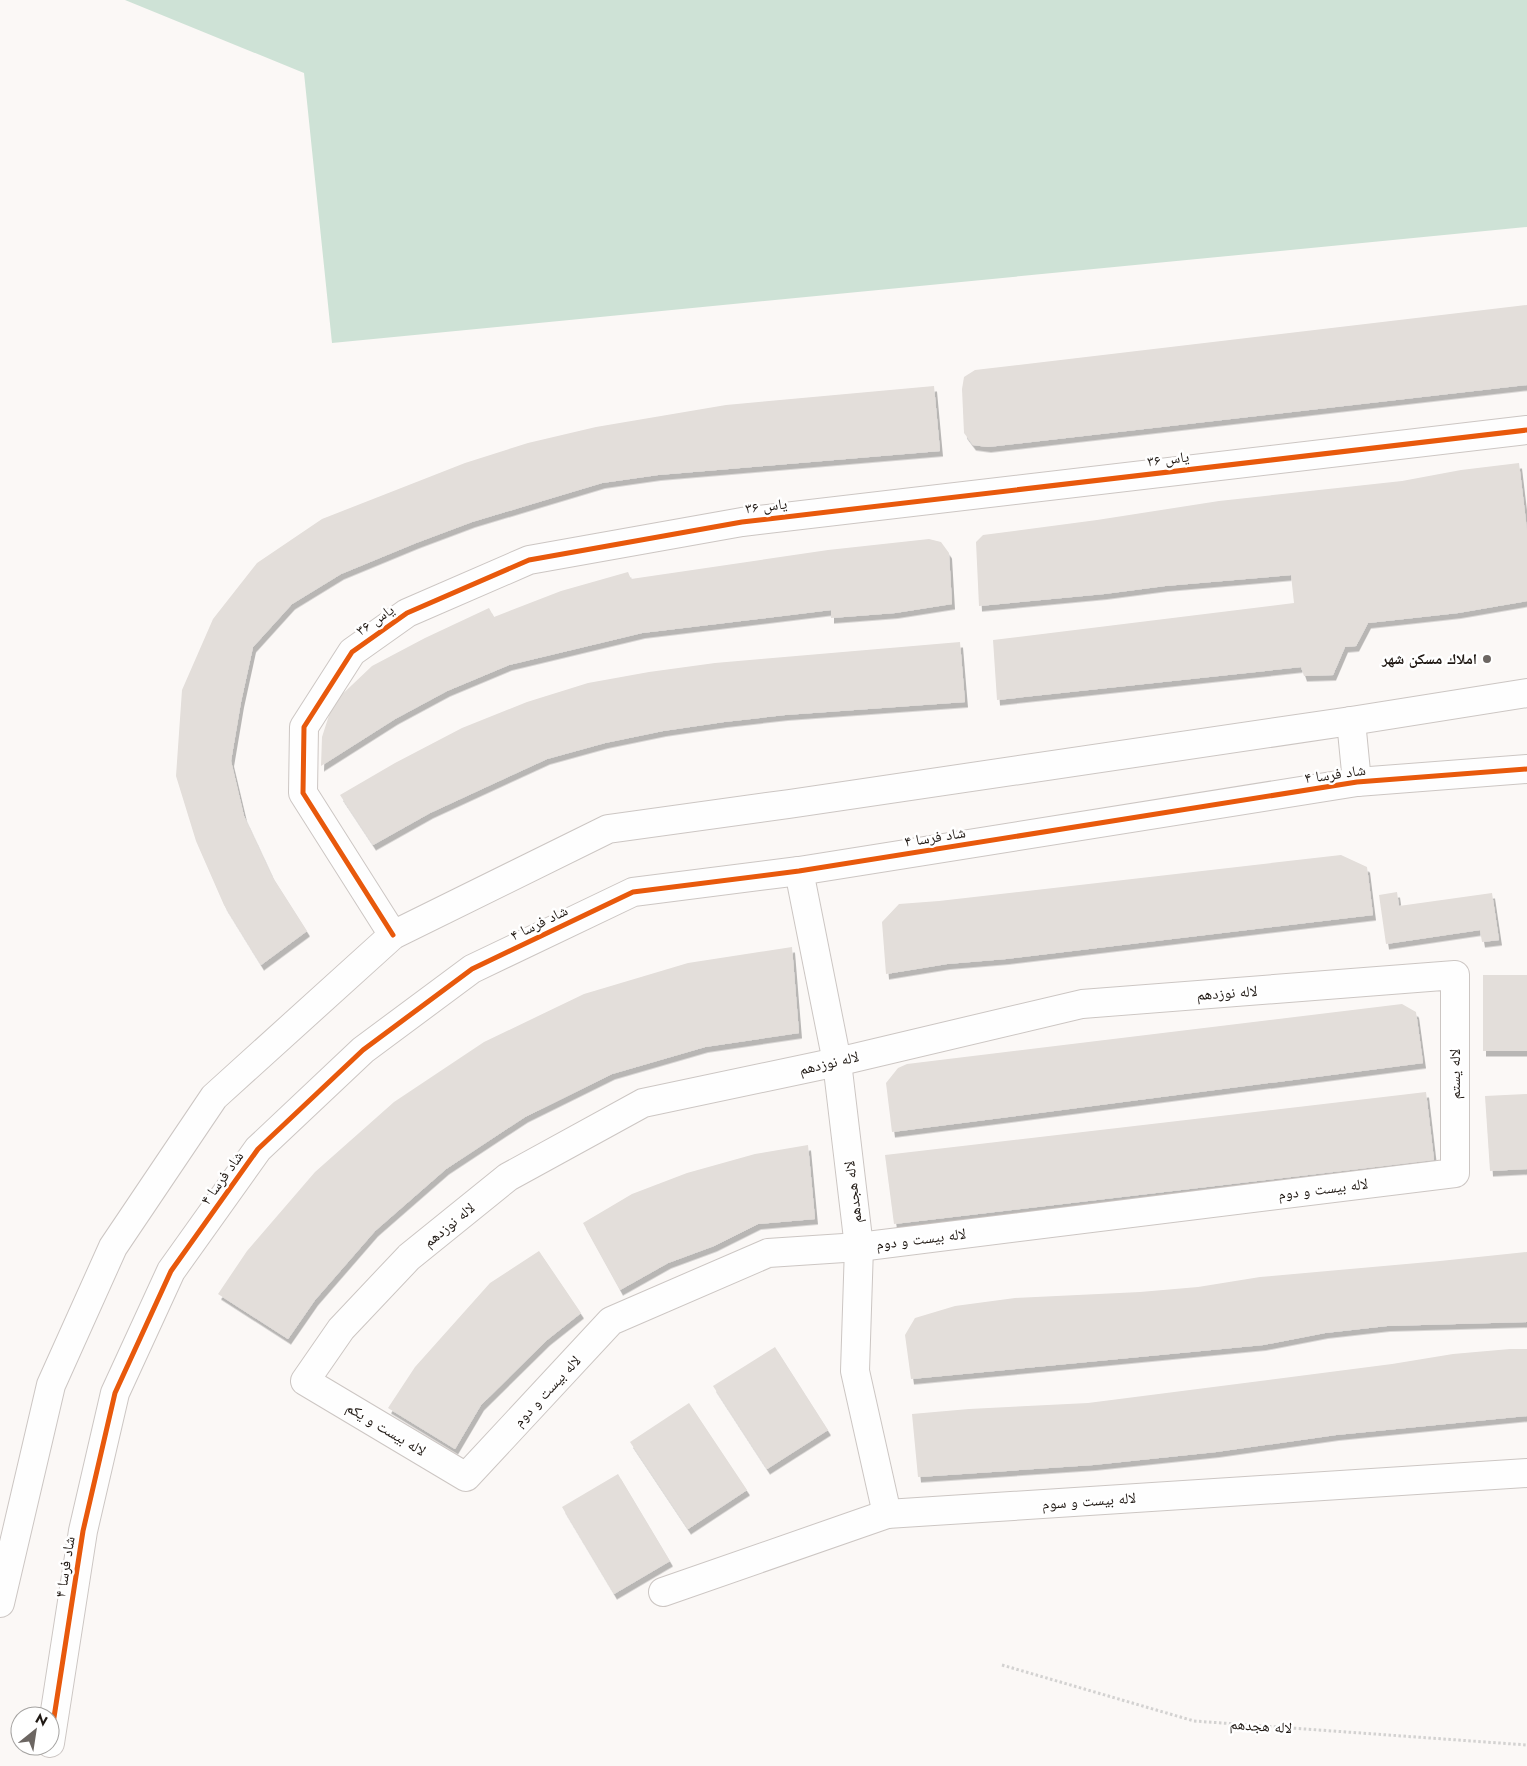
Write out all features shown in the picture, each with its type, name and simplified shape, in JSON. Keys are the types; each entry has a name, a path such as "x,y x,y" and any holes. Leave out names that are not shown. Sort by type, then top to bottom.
{"street":[{"name":"یاس ۳۶","path":"393,935 304,793 304,727 352,652 407,613 529,560 742,522 1527,430"},
{"path":"0,1603 51,1385 113,1247 214,1097 393,935 608,829 1351,721 1527,693"},
{"path":"1351,721 1357,782"},
{"name":"شاد فرسا ۴","path":"56,1706 83,1531 115,1393 171,1271 258,1149 363,1050 472,968 633,892 799,871 1357,782 1527,769"},
{"name":"لاله هجدهم","path":"799,871 838,1062 859,1247 855,1371 887,1514"},
{"name":"لاله نوزدهم","path":"305,1381 341,1329 409,1257 508,1177 643,1103 838,1062 1082,1004 1455,975"},
{"name":"لاله یستم","path":"1455,975 1456,1173"},
{"name":"لاله بیست و دوم","path":"466,1478 611,1321 768,1253 859,1247 1456,1173"},
{"name":"لاله بیست و یکم","path":"305,1381 466,1478"},
{"name":"لاله بیست و سوم","path":"663,1592 887,1514 1527,1473"}],"green space":[{"path":"125,0 1527,0 1527,227 332,343 304,73"}],"building":[{"path":"1527,305 1527,385 988,447 973,445 964,433 962,389 964,377 975,370"},
{"path":"934,386 940,451 658,475 602,483 472,522 416,543 341,574 292,604 253,647 231,761 244,816 272,876 307,931 261,965 224,905 196,841 176,776 182,690 213,619 257,563 322,519 465,463 528,443 596,427 726,405"},
{"path":"1519,463 1527,530 1527,601 1458,613 1368,623 1356,646 1345,647 1333,675 1304,676 1301,667 997,700 993,640 1294,603 1291,575 1165,586 979,606 976,542 983,535 1219,501 1402,481 1461,470"},
{"path":"929,539 941,542 949,553 952,604 895,613 831,618 831,610 642,633 509,665 447,691 395,719 321,766 322,737 333,703 372,666 425,638 489,608 494,617 561,591 628,572 631,579 828,550"},
{"path":"960,642 965,702 785,715 663,731 605,743 547,759 430,813 373,845 340,795 395,763 462,728 527,702 588,683 715,663"},
{"path":"1341,855 1367,867 1373,915 1006,959 947,964 886,974 882,922 899,904"},
{"path":"1397,892 1399,906 1492,893 1499,940 1482,942 1480,930 1386,944 1379,895"},
{"path":"792,947 799,1033 705,1047 612,1074 525,1117 446,1169 375,1231 315,1300 288,1339 218,1294 247,1251 315,1172 394,1102 484,1042 584,994 688,963"},
{"path":"1483,975 1527,975 1527,1051 1483,1051"},
{"path":"1402,1004 1416,1012 1423,1063 892,1132 886,1083 898,1068 907,1064"},
{"path":"1426,1092 1434,1160 894,1224 885,1155"},
{"path":"1527,1094 1527,1169 1490,1171 1485,1096"},
{"path":"808,1145 815,1219 758,1224 714,1246 668,1263 620,1290 583,1223 632,1194 687,1173 755,1154"},
{"path":"539,1251 581,1313 547,1340 481,1405 455,1449 388,1408 415,1367 490,1283"},
{"path":"1527,1252 1527,1322 1387,1326 1325,1333 1263,1345 911,1379 905,1335 915,1318 955,1306 1015,1298 1140,1292 1198,1287 1260,1277"},
{"path":"775,1347 828,1430 767,1469 713,1386"},
{"path":"1527,1349 1527,1416 1336,1435 1216,1452 1093,1465 918,1477 912,1414 1088,1403 1392,1364 1453,1354"},
{"path":"689,1403 747,1490 688,1529 630,1442"},
{"path":"618,1474 670,1561 614,1594 562,1507"}],"cycle path":[{"path":"393,935 303,793 304,727 352,652 407,613 529,560 742,522 1527,430"},
{"path":"56,1706 83,1531 115,1393 171,1271 258,1149 363,1050 472,969 633,892 799,871 1357,782 1527,769"}],"place":[{"name":"املاك مسكن شهر","path":"1487,659"}]}
